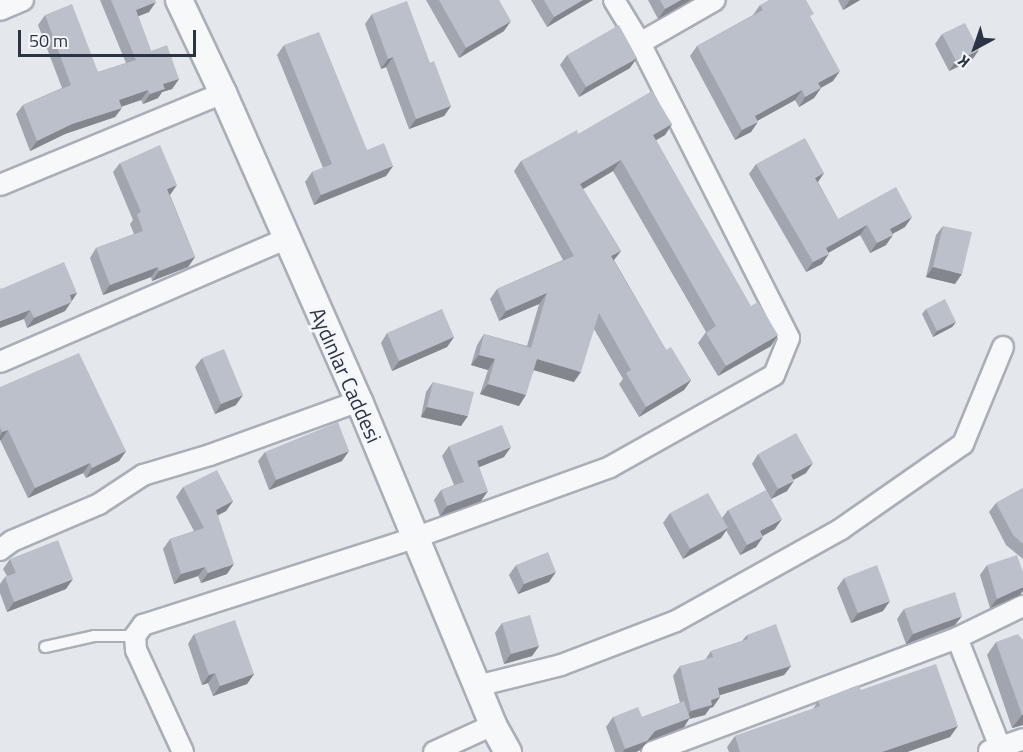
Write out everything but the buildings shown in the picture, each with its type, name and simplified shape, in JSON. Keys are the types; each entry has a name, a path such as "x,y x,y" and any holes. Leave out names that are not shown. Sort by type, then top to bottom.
{"street":[{"path":"0,10 23,0"},
{"name":"Aydınlar Caddesi","path":"179,0 223,93 285,239 359,401 493,725 508,752"},
{"path":"183,752 136,650 135,636 139,628 155,620 417,537 610,467 774,375 789,338 640,43 614,0"},
{"path":"640,43 715,0"},
{"path":"0,185 223,93"},
{"path":"0,362 285,239"},
{"path":"477,686 561,665 676,621 841,529 963,444 1003,347"},
{"path":"0,550 12,541 99,504 143,475 210,455 359,401"},
{"path":"652,752 957,638 1023,606"},
{"path":"957,638 994,750 1023,739"},
{"path":"434,752 493,725"}],"lane":[{"path":"45,647 94,636 135,636"}]}
